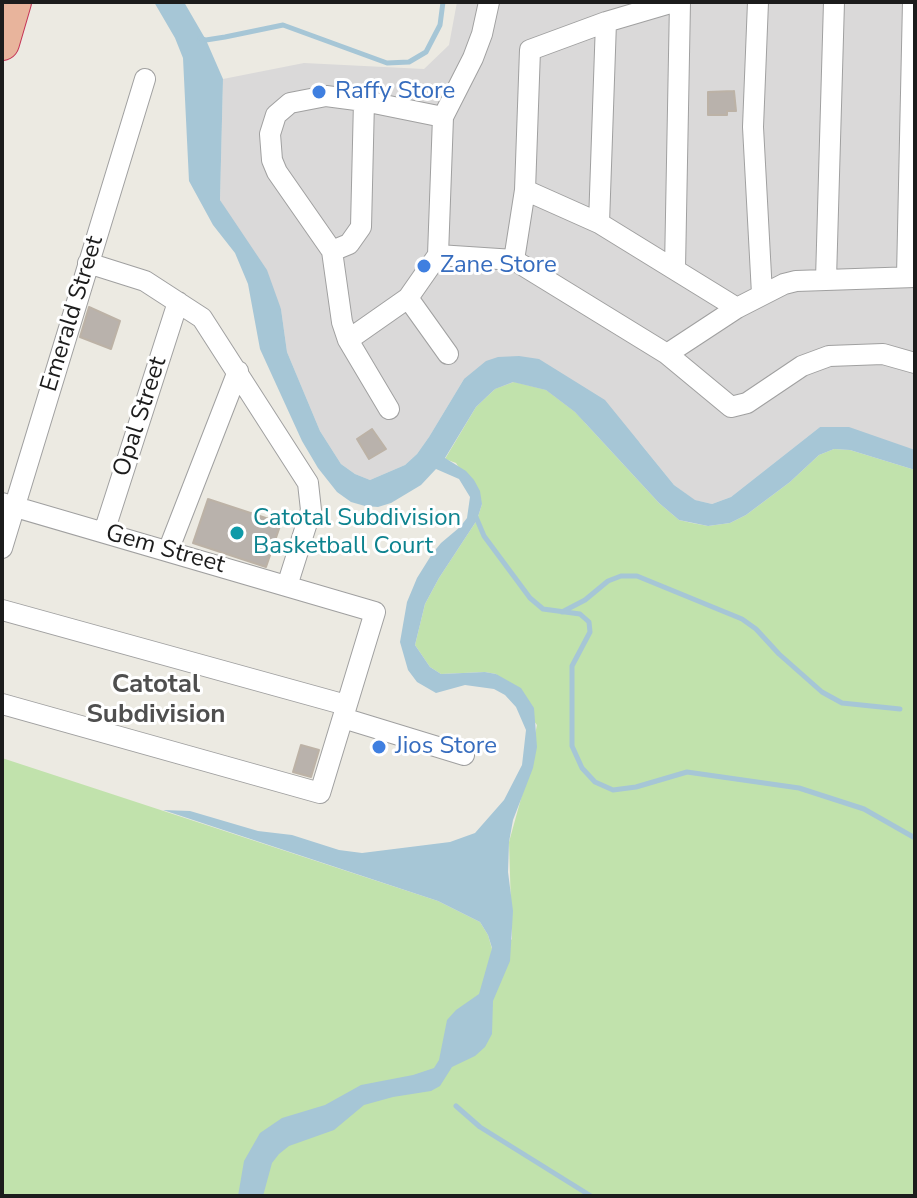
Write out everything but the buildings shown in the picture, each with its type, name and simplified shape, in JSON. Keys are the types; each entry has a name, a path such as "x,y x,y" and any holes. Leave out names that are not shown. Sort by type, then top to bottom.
{"highway":[{"path":"2,43 14,2"}],"street":[{"path":"348,340 408,298 438,255 443,117 473,58 489,2"},
{"path":"514,260 525,190 530,50 606,22 677,2 675,268"},
{"path":"758,2 753,127 762,294"},
{"path":"826,279 834,2"},
{"path":"667,354 737,308 796,281 911,276 913,2"},
{"path":"599,223 606,22"},
{"name":"Emerald Street","path":"2,548 8,504 145,79"},
{"path":"389,409 348,340 339,308 332,251 277,172 270,146 272,124 282,109 301,99 326,96 443,117"},
{"path":"332,251 349,244 361,227 364,101"},
{"path":"525,190 599,223 737,308"},
{"path":"438,255 514,260 667,354 731,407 747,403 802,366 829,356 883,354 915,363"},
{"path":"88,263 145,281 202,318 308,483 311,510 287,586"},
{"path":"408,298 448,354"},
{"name":"Opal Street","path":"104,532 178,302"},
{"path":"168,551 238,371"},
{"name":"Gem Street","path":"8,504 375,612 345,712"},
{"path":"2,610 345,712 464,755"},
{"path":"2,704 320,793 345,712"}],"shaded area":[{"path":"457,2 915,2 915,450 820,427 731,497 712,504 694,500 674,485 640,443 464,379 429,437 405,465 370,480 341,464 320,431 287,352 281,309 220,200 223,79 304,63 424,69 449,45"}],"green space":[{"path":"514,382 546,390 575,412 659,503 679,520 692,523 708,526 730,523 746,515 790,482 819,455 834,449 850,450 915,470 915,1196 2,1196 2,758 438,901 480,922 492,949 489,964 512,939 509,842 537,725 496,674 441,674 430,667 415,645 425,604 477,520 482,504 456,463 445,459 476,407 495,389"}],"water":[{"path":"154,2 184,2 206,40 223,79 220,200 267,270 281,309 287,352 320,431 341,464 355,474 370,480 405,465 429,437 464,379 486,361 519,356 539,359 605,400 674,485 695,500 712,504 731,497 820,427 849,427 915,450 915,470 850,450 834,449 819,455 790,482 746,515 730,523 708,526 679,520 659,503 575,412 546,390 513,382 495,389 476,407 445,458 474,480 482,504 477,520 425,604 415,645 430,667 441,674 496,674 521,688 534,708 537,747 509,842 508,872 513,911 510,961 493,1001 492,1034 485,1047 475,1056 452,1067 440,1086 431,1091 364,1105 334,1130 289,1146 272,1163 263,1196 238,1196 244,1161 260,1133 282,1118 325,1105 361,1085 434,1068 439,1060 447,1020 479,994 492,948 480,922 438,901 163,810 190,811 258,831 292,835 339,850 362,853 450,842 475,833 504,800 522,765 526,730 516,707 494,689 465,685 436,693 417,682 408,670 400,642 407,602 432,554 467,518 470,497 459,479 436,469 421,485 391,503 378,507 365,506 351,502 337,492 318,468 302,441 260,349 248,284 235,253 213,225 189,181 183,58"}],"waterway":[{"path":"200,38 206,40 283,25 387,63 409,62 426,52 440,25 443,2"},
{"path":"476,517 484,536 530,598 543,609 580,614 589,622 590,632 572,666 572,746 582,768 595,782 613,790 636,787 687,772 799,788 864,809 915,838"},
{"path":"562,612 585,600 608,581 621,576 637,576 742,619 822,692 842,703 900,709"},
{"path":"456,1106 480,1127 591,1196"}],"place":[{"name":"Raffy Store","path":"319,92"},
{"name":"Zane Store","path":"424,266"},
{"name":"Catotal Subdivision Basketball Court","path":"237,533"},
{"name":"Jios Store","path":"379,747"}],"district":[{"name":"Catotal Subdivision","path":"156,701"}]}
